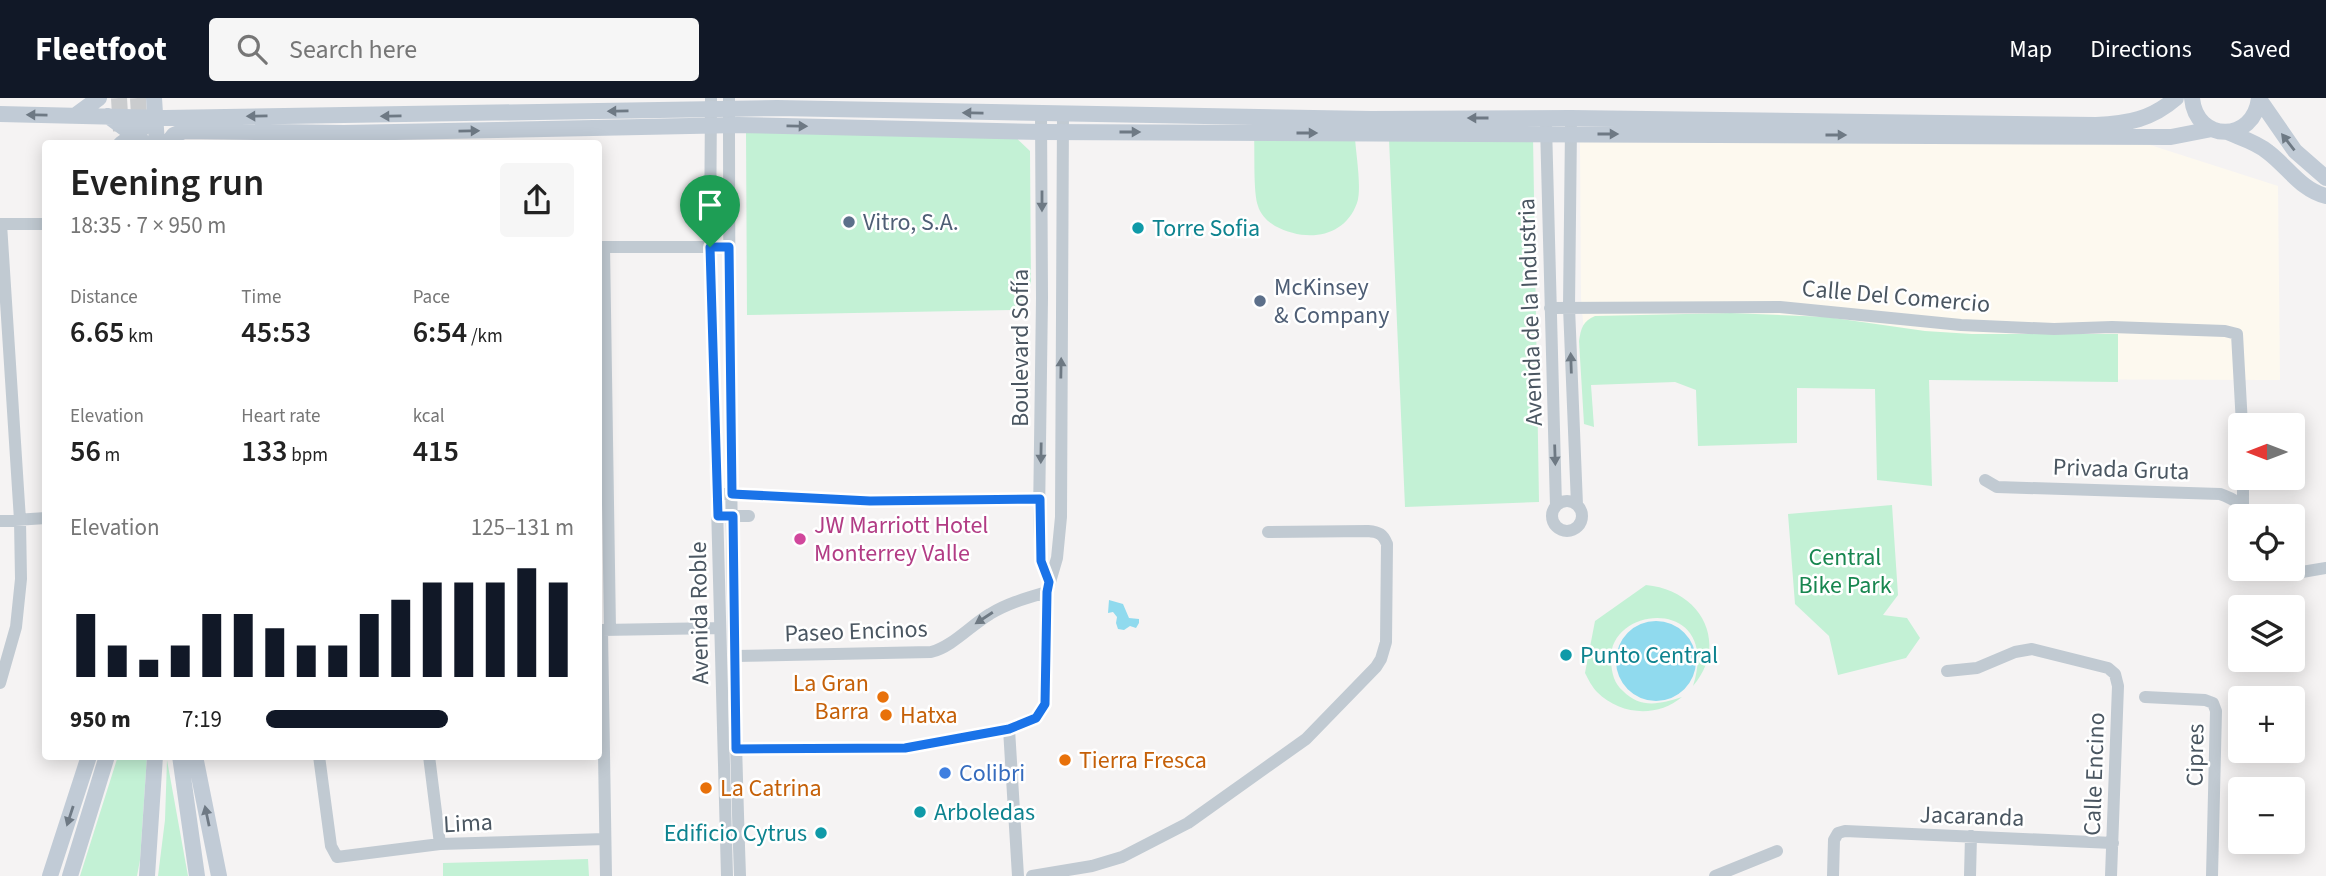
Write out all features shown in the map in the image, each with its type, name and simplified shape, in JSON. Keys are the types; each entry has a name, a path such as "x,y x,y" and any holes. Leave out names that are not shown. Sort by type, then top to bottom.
{"street":[{"path":"75,116 99,98"},
{"path":"154,98 157,140"},
{"path":"665,110 677,98"},
{"path":"170,140 184,131 277,137 385,132 729,125 1062,132 1546,126 1571,118 2118,124 2151,116 2176,98"},
{"path":"2192,98 2195,112 2202,123 2251,141 2267,151 2302,185 2316,194 2326,196"},
{"path":"0,114 154,118 665,110 711,103 762,103 1041,114 1371,118 1546,126 1571,135 2183,136 2237,130 2253,118 2259,98"},
{"path":"2259,98 2295,151 2326,178"},
{"name":"Avenida Roble","path":"711,103 710,247 727,876"},
{"name":"Avenida Roble","path":"729,103 734,656 740,876"},
{"name":"Boulevard Sofía","path":"1041,114 1040,499 1041,561 1048,587"},
{"name":"Boulevard Sofía","path":"1009,729 1036,718 1045,704 1048,587 1057,558 1060,517 1063,114"},
{"path":"107,116 133,140"},
{"path":"135,140 154,118"},
{"name":"Avenida de la Industria","path":"1571,118 1569,307 1577,505"},
{"name":"Avenida de la Industria","path":"1546,126 1556,506"},
{"path":"2183,136 2251,141"},
{"path":"0,683 20,604 20,520 1,224 42,224"},
{"path":"602,247 729,247"},
{"name":"Calle Del Comercio","path":"1550,308 1798,307 1961,325 2225,331 2237,334 2241,413"},
{"path":"602,375 602,701"},
{"name":"Privada Gruta","path":"1984,480 1997,487 2220,494 2234,499 2239,504"},
{"path":"717,494 870,501 1040,499"},
{"path":"1566,501 1577,505 1581,512 1581,522 1573,530 1556,527 1552,511 1556,506 1566,501"},
{"path":"718,516 749,516"},
{"path":"0,521 42,518"},
{"path":"1032,876 1092,866 1122,857 1188,823 1306,739 1376,667 1386,642 1387,544 1384,536 1368,531 1268,532"},
{"path":"2305,572 2326,568"},
{"name":"Paseo Encinos","path":"734,656 931,652 944,648 992,613 1048,587"},
{"path":"604,630 720,628"},
{"name":"Calle Encino","path":"1947,671 1977,668 2015,652 2032,649 2095,663 2115,674 2118,686 2111,876"},
{"name":"Cipres","path":"2146,697 2205,700 2213,703 2216,711 2213,876"},
{"path":"736,749 905,748 1009,729 1018,876"},
{"path":"50,876 88,760"},
{"path":"70,876 106,760"},
{"path":"147,876 155,760"},
{"path":"180,760 197,876"},
{"path":"196,760 219,876"},
{"name":"Lima","path":"320,760 334,855 342,857 440,844 605,839"},
{"path":"430,760 440,844"},
{"path":"602,760 606,876"},
{"name":"Jacaranda","path":"1833,876 1835,840 1838,833 1845,831 2113,843"},
{"path":"1970,876 1971,836"},
{"path":"1715,876 1777,850"}],"shaded area":[{"path":"1580,142 2144,143 2278,186 2280,380 1588,378 1581,298"}],"green space":[{"path":"746,133 1011,133 1030,151 1031,283 1022,301 1011,310 747,315"},
{"path":"1254,135 1355,138 1358,197 1351,215 1343,224 1322,234 1311,235 1287,231 1267,220 1256,200"},
{"path":"1533,136 1539,502 1405,507 1389,139"},
{"path":"1731,313 1827,317 1925,331 1972,334 2118,334 2118,382 1929,380 1932,486 1877,480 1875,389 1797,388 1797,443 1698,446 1696,390 1675,382 1591,385 1594,427 1584,424 1579,341 1588,320 1595,316"},
{"name":"Central Bike Park","path":"1892,505 1898,595 1883,615 1907,618 1920,638 1906,658 1838,675 1829,636 1795,604 1788,514"},
{"path":"1646,585 1665,589 1694,608 1704,621 1709,636 1709,652 1704,669 1693,686 1698,656 1692,636 1678,623 1661,618 1642,620 1626,628 1614,643 1611,662 1614,678 1620,688 1630,697 1644,703 1658,703 1682,697 1661,708 1639,711 1606,700 1595,690 1585,673 1595,621"},
{"path":"117,760 147,760 137,876 80,876"},
{"path":"167,760 188,876 158,876 165,820"},
{"path":"588,859 589,876 443,876 443,863"}],"water":[{"path":"1109,600 1123,604 1129,618 1139,619 1136,628 1130,626 1124,630 1118,629 1117,617 1113,612 1108,613"},
{"path":"1656,621 1671,624 1684,633 1693,646 1696,661 1693,676 1684,689 1671,698 1656,701 1641,698 1628,689 1619,676 1616,661 1619,646 1628,633 1641,624"}],"tunnel":[{"path":"119,98 121,131"},
{"path":"138,98 140,131"}],"place":[{"name":"Vitro, S.A.","path":"849,222"},
{"name":"Torre Sofia","path":"1138,228"},
{"name":"McKinsey & Company","path":"1260,301"},
{"name":"JW Marriott Hotel Monterrey Valle","path":"800,539"},
{"name":"Punto Central","path":"1566,655"},
{"name":"La Gran Barra","path":"883,697"},
{"name":"Hatxa","path":"886,715"},
{"name":"Tierra Fresca","path":"1065,760"},
{"name":"Colibri","path":"945,773"},
{"name":"La Catrina","path":"706,788"},
{"name":"Arboledas","path":"920,812"},
{"name":"Edificio Cytrus","path":"821,833"}],"route":[{"path":"710,247 729,247 732,494 909,502 1040,499 1041,561 1049,582 1045,704 1036,718 1009,729 905,748 736,749 733,516 718,516 710,247"}]}
